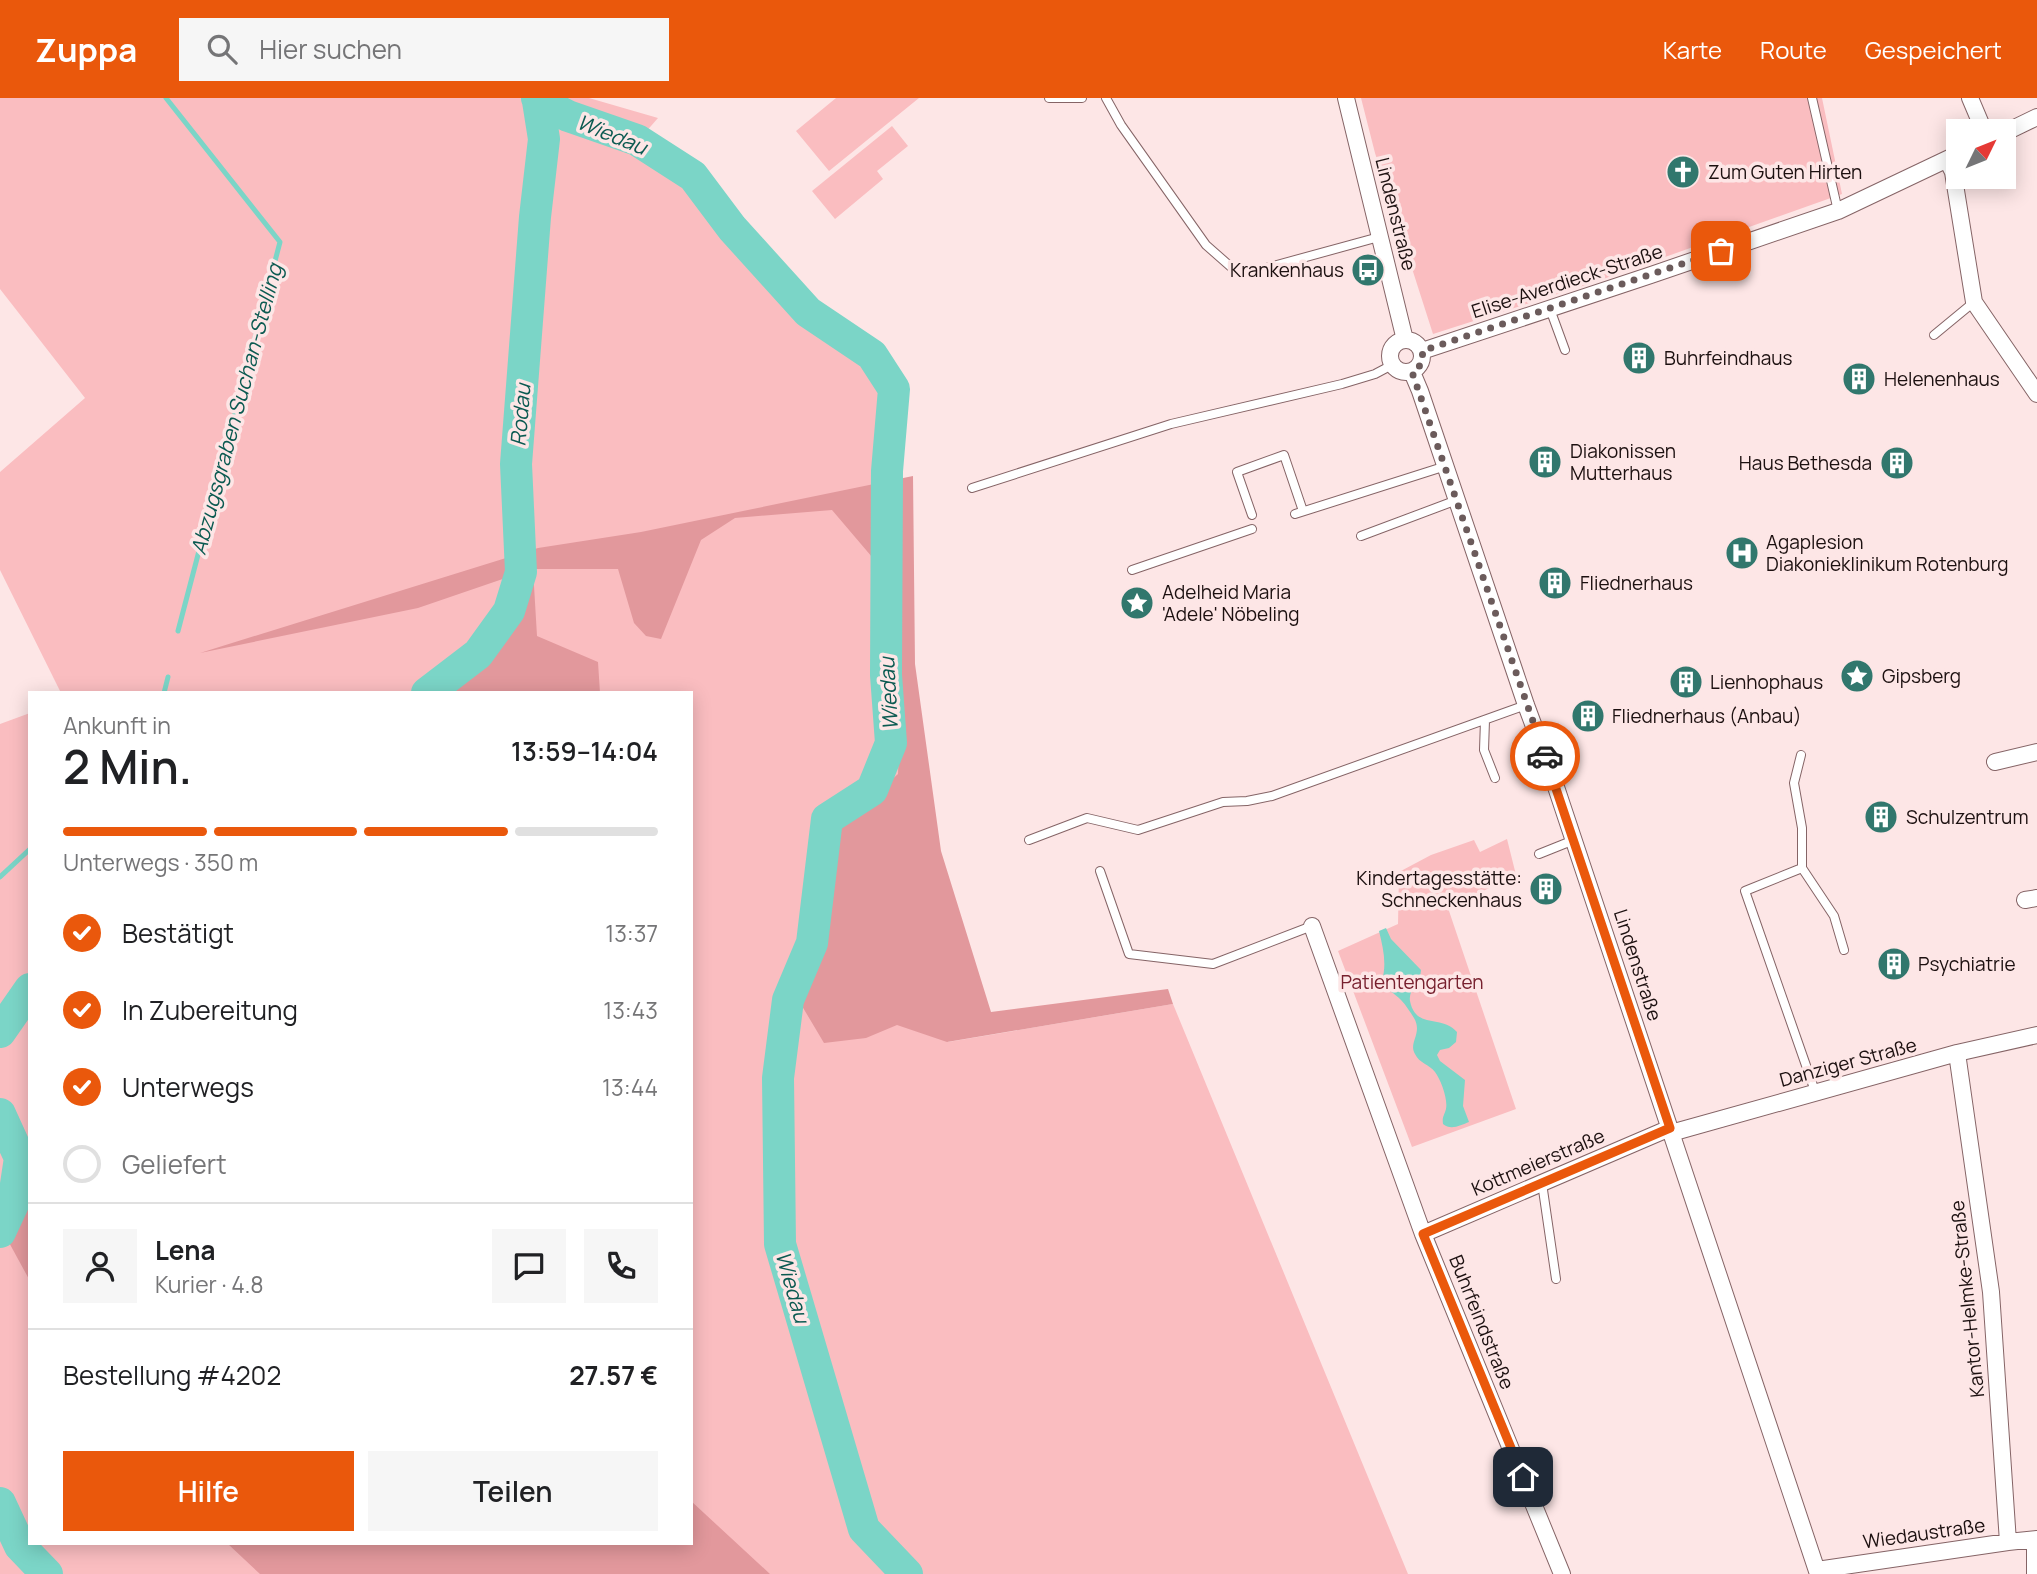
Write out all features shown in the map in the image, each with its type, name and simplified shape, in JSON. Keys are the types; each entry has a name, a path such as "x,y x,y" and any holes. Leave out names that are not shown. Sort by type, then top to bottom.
{"street":[{"name":"Lindenstraße","path":"1346,98 1405,340"},
{"path":"1970,98 1979,119"},
{"path":"2016,127 2037,117"},
{"name":"Elise-Averdieck-Straße","path":"1422,351 1838,211 1946,160"},
{"path":"1956,189 1974,302 2037,394"},
{"path":"1405,340 1416,342 1422,351 1420,365 1412,372 1401,372 1392,365 1390,355 1393,346 1405,340"},
{"name":"Lindenstraße","path":"1412,372 1574,840 1818,1572"},
{"path":"1995,762 2037,751"},
{"name":"Buhrfeindstraße","path":"1312,926 1423,1234 1562,1574"},
{"name":"Danziger Straße","path":"1671,1130 1816,1094 1957,1053 2037,1035"},
{"name":"Kantor-Helmke-Straße","path":"1957,1053 1991,1292 2008,1542"},
{"name":"Kottmeierstraße","path":"1423,1234 1671,1130"},
{"path":"2035,1574 2036,1540"},
{"name":"Wiedaustraße","path":"1818,1572 2036,1540"}],"lane":[{"path":"1049,98 1082,98"},
{"path":"1106,98 1121,125 1206,245 1231,267 1255,271 1379,237"},
{"path":"1812,98 1838,211"},
{"path":"1934,335 1974,302"},
{"path":"1550,309 1565,350"},
{"path":"972,488 1171,425 1342,384 1375,374 1392,365"},
{"path":"1252,515 1237,472 1284,456 1299,512 1446,466"},
{"path":"1361,536 1457,500"},
{"path":"1132,570 1252,529"},
{"path":"1029,840 1087,818 1138,830 1223,802 1272,796 1527,705"},
{"path":"1485,720 1484,750 1495,778"},
{"path":"1801,755 1794,783 1802,828 1802,868 1834,916 1844,950"},
{"path":"1539,855 1574,840"},
{"path":"1802,868 1745,891 1816,1094"},
{"path":"1100,871 1129,954 1213,964 1312,926"},
{"path":"1542,1183 1556,1279"}],"green space":[{"path":"0,98 589,98 658,118 644,134 672,149 701,170 728,208 805,295 831,318 861,335 890,360 904,387 897,488 898,774 948,1042 1173,1004 1408,1574 0,1574 0,724 28,714 28,1545 693,1545 693,691 60,691 0,570 0,472 85,398 0,289"},
{"path":"836,98 919,98 829,171 796,131"},
{"path":"1361,98 1822,98 1842,194 1592,283 1433,334 1375,153"},
{"path":"892,126 908,146 877,171 883,179 835,219 812,191"},
{"name":"Patientengarten","path":"1507,839 1516,875 1448,908 1516,1109 1412,1147 1338,951 1398,924 1399,872 1431,855 1474,840 1480,852"}],"shaded area":[{"path":"913,476 915,664 941,851 991,1012 1168,989 1173,1004 947,1042 897,1025 866,1038 824,1043 802,1006 829,906 834,824 876,794 898,774 899,729 880,732 872,557 832,510 735,518 701,540 661,639 646,636 634,623 618,569 533,569 537,636 598,662 600,691 441,691 485,658 516,611 532,569 418,608 200,653 538,548 641,532"},
{"path":"28,1181 28,1277 6,1237"},
{"path":"693,1503 770,1574 260,1574 229,1545 693,1545"}],"water":[{"path":"1386,928 1391,939 1421,970 1410,997 1413,1010 1423,1019 1444,1024 1457,1032 1456,1042 1449,1048 1440,1050 1437,1055 1440,1061 1465,1080 1463,1106 1469,1122 1459,1126 1443,1124 1445,1095 1435,1072 1419,1060 1413,1050 1417,1029 1414,1018 1403,1002 1382,981 1384,962 1379,931"}],"waterway":[{"name":"Abzugsgraben Suchan-Stelling","path":"166,98 280,242 178,631"},
{"name":"Wiedau","path":"537,98 568,116 637,140 693,176 732,228 808,312 872,355 894,389 887,471 886,675 891,743 872,790 827,819 812,943 788,1000 778,1078 780,1244 864,1529 907,1574"},
{"name":"Rodau","path":"430,691 478,654 509,611 521,572 516,464 535,217 544,139 538,101"},
{"name":"Abzugsgraben Suchan-Stelling","path":"164,691 168,677"},
{"name":"Abzugsgraben Suchan-Stelling","path":"0,877 28,851"},
{"name":"Rodau","path":"0,1032 28,992"},
{"name":"Rodau","path":"0,1114 20,1158 13,1204 0,1232"},
{"name":"Rodau","path":"0,1503 20,1546 47,1574"}],"way so far":[{"path":"1545,756 1412,372 1420,365 1422,351 1721,251"}],"place":[{"name":"Zum Guten Hirten","path":"1683,172"},
{"name":"Krankenhaus","path":"1368,270"},
{"name":"Buhrfeindhaus","path":"1639,358"},
{"name":"Helenenhaus","path":"1859,379"},
{"name":"Diakonissen Mutterhaus","path":"1545,462"},
{"name":"Haus Bethesda","path":"1897,463"},
{"name":"Agaplesion Diakonieklinikum Rotenburg","path":"1742,553"},
{"name":"Fliednerhaus","path":"1555,583"},
{"name":"Adelheid Maria 'Adele' Nöbeling","path":"1137,603"},
{"name":"Gipsberg","path":"1857,676"},
{"name":"Lienhophaus","path":"1686,682"},
{"name":"Fliednerhaus (Anbau)","path":"1588,716"},
{"name":"Schulzentrum","path":"1881,817"},
{"name":"Kindertagesstätte: Schneckenhaus","path":"1546,889"},
{"name":"Psychiatrie","path":"1894,964"}],"route":[{"path":"1523,1477 1423,1234 1670,1128 1545,756"}]}
